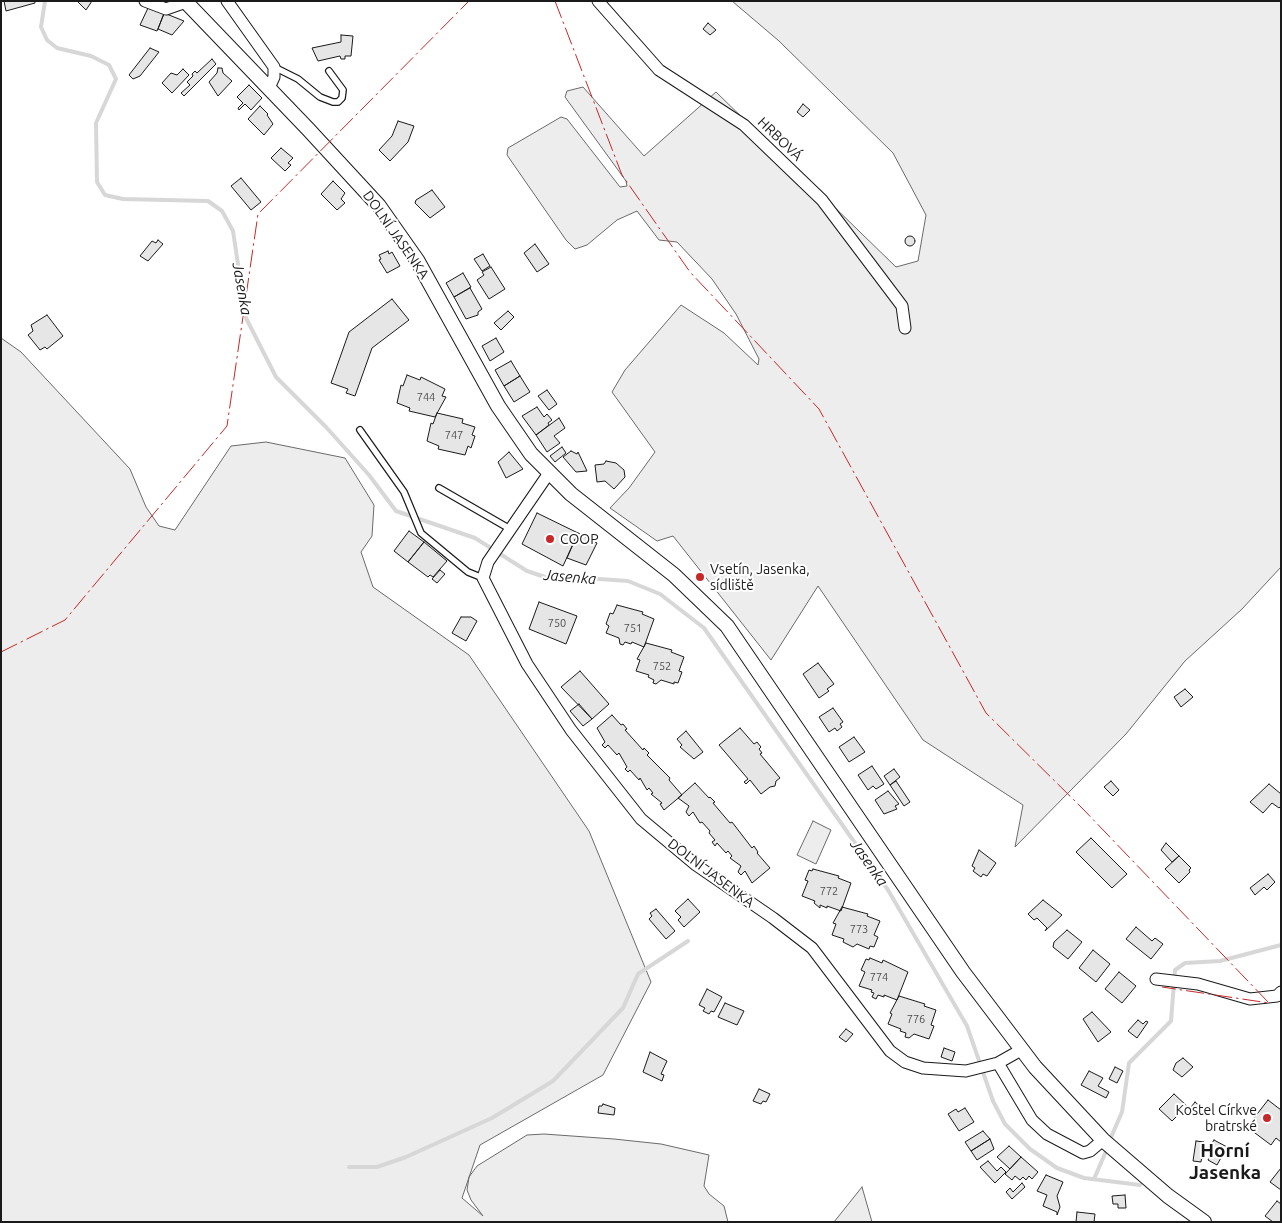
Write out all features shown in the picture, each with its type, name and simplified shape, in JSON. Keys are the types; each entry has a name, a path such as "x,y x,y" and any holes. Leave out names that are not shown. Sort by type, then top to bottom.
{"street":[{"name":"DOLNÍ JASENKA","path":"145,1 166,9 185,2 361,185 402,237 431,284 510,424 549,473 585,506 686,586 715,613 738,641 963,972 1021,1050 1065,1101 1104,1140 1168,1196 1204,1222"},
{"path":"227,1 274,67 274,77 269,88"},
{"name":"HRBOVÁ","path":"598,1 659,70 744,125 822,200 902,306 905,328"},
{"path":"483,578 488,562 549,473"},
{"name":"DOLNÍ JASENKA","path":"483,578 527,664 570,730 642,819 696,865 773,918 812,948 890,1051 904,1062 923,1068 954,1072 973,1070 998,1063 1021,1050"},
{"path":"1156,979 1198,984 1250,999 1277,996 1281,992"},
{"path":"998,1063 1032,1120 1046,1134 1082,1153 1090,1151 1104,1140"}],"lane":[{"path":"274,67 298,79 327,101 338,102 342,98 343,90 329,71"},
{"path":"360,430 404,492 421,533 468,572 483,578"},
{"path":"439,488 510,529"}],"shaded area":[{"path":"732,1 1281,1 1281,567 1242,609 1185,661 1126,734 1015,847 1023,805 923,740 818,586 771,660 673,536 657,541 610,508 629,488 655,452 612,392 625,370 681,305 724,333 758,365 759,359 736,314 712,279 677,242 659,240 637,211 617,220 587,245 575,249 566,240 507,155 508,148 561,117 567,119 620,187 627,186 626,181 565,97 567,91 583,87 644,156 716,92 896,267 918,261 926,215 893,153 779,41"},
{"path":"1,338 21,352 130,469 146,507 159,526 175,530 231,446 266,442 345,458 374,505 372,536 361,552 373,587 469,655 589,831 651,982 603,1075 480,1145 469,1177 477,1166 527,1135 544,1134 661,1144 709,1155 704,1186 709,1194 724,1206 728,1222 1,1222","holes":["469,1178 467,1190 471,1200 483,1216 462,1198"]},
{"path":"813,821 831,830 816,864 797,855"},
{"path":"862,1187 872,1222 834,1222"}],"building":[{"path":"4,1 35,1 35,3 6,11"},
{"path":"77,1 92,1 86,10"},
{"path":"148,8 164,14 157,31 140,25"},
{"path":"164,13 184,21 172,35 158,29"},
{"path":"708,23 716,30 710,35 703,29"},
{"path":"341,35 353,36 351,56 345,56 345,59 341,59 340,56 318,61 312,48 341,42"},
{"path":"150,48 159,52 140,76 133,79 129,75"},
{"path":"212,59 216,64 184,96 181,93 190,85 187,82 193,76 192,74 195,71 197,73"},
{"path":"218,68 222,68 223,73 232,81 218,96 209,82 217,73"},
{"path":"183,69 189,75 172,93 162,83 171,73 177,75"},
{"path":"249,85 262,98 251,110 245,104 239,110 238,108 243,103 237,97"},
{"path":"803,104 810,110 803,117 797,112"},
{"path":"260,106 268,114 273,124 264,135 248,119"},
{"path":"398,121 414,126 408,142 390,161 379,150 392,136"},
{"path":"281,148 293,158 288,163 291,165 285,171 271,158"},
{"path":"241,178 261,202 251,210 231,186"},
{"path":"333,181 345,193 341,199 345,203 337,210 321,194"},
{"path":"432,190 445,207 430,218 415,203 416,200"},
{"path":"910,236 915,241 910,246 905,241"},
{"path":"158,240 163,244 148,261 140,256 152,241 156,243"},
{"path":"535,244 549,264 537,272 524,253"},
{"path":"388,251 389,254 392,252 400,266 387,273 379,260 381,259 379,255"},
{"path":"483,254 490,266 482,271 474,259"},
{"path":"491,267 505,289 489,299 477,280 484,275 482,272"},
{"path":"463,273 471,287 454,297 446,283"},
{"path":"470,288 482,309 478,312 478,315 466,319 454,297"},
{"path":"392,299 409,320 372,348 355,396 346,393 348,389 331,383 349,332"},
{"path":"508,311 514,317 501,330 494,323"},
{"path":"47,315 63,336 47,349 45,347 40,350 28,335 33,331 31,325"},
{"path":"496,338 504,352 490,361 482,346"},
{"path":"511,361 520,376 504,386 495,370"},
{"path":"407,375 420,380 421,377 445,389 442,396 446,397 435,417 409,411 410,408 397,403 401,385 403,386"},
{"path":"520,376 530,392 514,402 504,386"},
{"path":"547,390 557,404 549,410 538,396"},
{"path":"537,407 544,417 547,414 552,420 548,423 549,425 536,435 522,416"},
{"path":"437,413 463,419 462,423 475,427 472,435 475,436 471,448 468,446 465,455 438,449 439,446 427,441 431,423 433,424"},
{"path":"559,418 565,428 554,436 560,443 547,452 536,435"},
{"path":"562,447 566,453 555,462 550,456"},
{"path":"571,451 577,454 578,452 587,471 576,472 563,457"},
{"path":"509,452 523,469 506,478 498,462"},
{"path":"606,461 616,463 624,470 625,477 614,489 605,481 597,482 595,465 604,464"},
{"name":"COOP","path":"537,513 578,533 563,566 522,544"},
{"path":"409,531 424,542 408,562 394,551"},
{"path":"578,533 597,543 586,565 567,558"},
{"path":"424,542 447,561 433,577 430,575 428,577 408,562"},
{"path":"440,570 445,574 437,583 432,579"},
{"path":"539,602 577,616 566,644 529,629"},
{"path":"617,605 643,612 642,614 654,619 644,647 632,642 631,644 625,642 623,645 620,644 619,638 606,633 609,626 606,624 610,613 613,614"},
{"path":"461,617 471,617 477,621 466,641 452,633"},
{"path":"646,643 672,650 671,652 684,657 679,671 682,672 678,683 674,682 674,684 661,680 656,684 653,683 654,680 648,677 649,675 636,671 640,660 637,659"},
{"path":"818,663 834,684 827,689 829,691 819,698 803,674"},
{"path":"580,671 609,704 592,719 561,687"},
{"path":"1185,689 1193,697 1181,707 1174,697"},
{"path":"579,704 592,719 583,726 570,711"},
{"path":"833,708 843,722 840,724 842,727 837,731 835,728 829,732 819,717"},
{"path":"612,715 621,725 623,724 627,729 625,730 643,750 644,748 649,753 647,755 670,778 669,780 682,795 664,810 660,804 662,803 651,794 653,793 649,788 647,790 640,778 639,780 630,770 628,772 625,769 627,767 619,753 617,755 608,745 605,748 602,745 605,742 597,728"},
{"path":"740,728 754,744 757,742 761,747 759,749 762,753 760,754 780,778 776,781 775,786 770,787 761,794 750,780 746,784 744,782 748,779 719,745"},
{"path":"686,731 703,752 694,759 680,747 682,745 677,739"},
{"path":"854,737 865,752 849,762 839,747"},
{"path":"872,766 884,784 876,789 873,786 868,790 858,775"},
{"path":"894,769 900,777 890,785 884,776"},
{"path":"896,781 910,802 904,806 890,785"},
{"path":"1111,781 1119,790 1113,796 1104,787"},
{"path":"695,783 715,802 713,803 730,823 732,822 752,848 754,846 757,853 770,868 752,883 745,871 741,875 738,872 741,866 730,858 732,856 728,851 726,853 717,843 715,846 712,842 715,840 709,833 710,831 702,822 700,823 693,812 689,816 686,812 689,806 678,798"},
{"path":"1269,784 1281,794 1281,806 1279,808 1272,803 1263,813 1250,802"},
{"path":"888,791 899,804 895,806 897,809 884,814 875,800"},
{"path":"1091,838 1127,874 1112,888 1076,852"},
{"path":"1166,843 1179,856 1172,862 1161,850"},
{"path":"979,850 996,863 987,876 983,874 981,877 973,871 975,868 972,866"},
{"path":"1179,856 1191,868 1190,872 1179,883 1165,869"},
{"path":"813,869 839,876 838,878 851,883 841,911 820,905 820,908 814,903 815,901 802,896 808,881 805,880 809,870 812,871"},
{"path":"1268,874 1275,882 1267,890 1264,887 1255,895 1250,888"},
{"path":"688,899 700,912 684,927 678,920 681,917 675,911"},
{"path":"1043,900 1062,915 1045,931 1047,928 1037,918 1034,920 1028,914"},
{"path":"842,907 868,914 867,916 880,921 874,935 878,937 874,947 870,946 869,949 857,944 853,947 843,942 844,939 832,935 836,924 833,923"},
{"path":"656,909 675,931 666,939 649,919 652,916 650,913"},
{"path":"1136,927 1152,941 1155,938 1163,944 1151,959 1126,939"},
{"path":"1067,930 1082,942 1068,959 1053,947 1054,942"},
{"path":"1093,950 1110,964 1096,982 1079,968"},
{"path":"870,958 882,963 883,960 908,972 897,1000 884,995 884,997 878,995 876,999 872,997 874,993 871,992 872,990 859,986 865,972 861,970 866,959 869,960"},
{"path":"1119,972 1136,986 1122,1003 1105,989"},
{"path":"707,989 722,997 714,1012 711,1011 709,1014 703,1011 705,1008 699,1005"},
{"path":"899,996 925,1004 924,1006 936,1010 931,1025 934,1026 929,1039 914,1034 909,1038 905,1037 906,1033 900,1031 901,1029 888,1024 892,1014 890,1013"},
{"path":"725,1003 744,1011 737,1025 718,1017"},
{"path":"1092,1012 1111,1032 1098,1042 1083,1019"},
{"path":"1138,1020 1143,1024 1146,1021 1148,1022 1137,1038 1128,1031"},
{"path":"846,1029 853,1034 846,1042 839,1037"},
{"path":"944,1048 955,1052 952,1061 941,1057"},
{"path":"650,1052 667,1061 661,1074 664,1075 662,1081 643,1072"},
{"path":"1183,1058 1193,1067 1182,1077 1173,1070 1176,1063"},
{"path":"1115,1067 1123,1071 1117,1083 1109,1079"},
{"path":"1089,1071 1103,1078 1098,1086 1109,1092 1106,1098 1081,1085"},
{"path":"759,1089 770,1094 766,1102 763,1101 761,1104 753,1101"},
{"path":"1174,1094 1187,1106 1172,1121 1159,1109"},
{"name":"Kostel Církve bratrské","path":"1268,1100 1281,1110 1281,1142 1276,1138 1271,1145 1247,1127"},
{"path":"1195,1102 1202,1108 1195,1117 1188,1111"},
{"path":"603,1104 615,1108 614,1115 598,1113 599,1106"},
{"path":"965,1108 974,1122 959,1131 948,1114 956,1109 958,1112"},
{"path":"983,1131 990,1139 971,1151 965,1142"},
{"path":"990,1139 994,1149 977,1160 971,1151"},
{"path":"1214,1140 1227,1147 1217,1165 1208,1160 1211,1154 1207,1151"},
{"path":"1196,1141 1204,1142 1201,1162 1193,1161"},
{"path":"1009,1146 1021,1157 1010,1169 997,1157"},
{"path":"1021,1157 1038,1172 1032,1179 1029,1176 1026,1180 1023,1177 1020,1180 1015,1176 1012,1180 1005,1174"},
{"path":"988,1161 997,1171 1001,1167 1006,1172 995,1183 980,1167"},
{"path":"1281,1168 1281,1190 1270,1182"},
{"path":"1046,1175 1063,1182 1057,1196 1060,1207 1057,1215 1057,1212 1043,1206 1047,1195 1037,1191"},
{"path":"1022,1183 1025,1187 1012,1199 1006,1192 1010,1188 1013,1192"},
{"path":"1125,1195 1126,1208 1118,1208 1118,1204 1113,1204 1112,1196"},
{"path":"1277,1201 1281,1204 1281,1222 1273,1222 1265,1216"},
{"path":"1077,1212 1095,1214 1094,1222 1076,1222"}],"waterway":[{"name":"Jasenka","path":"45,1 41,27 47,40 57,48 91,56 109,65 116,79 96,123 97,182 105,195 123,199 208,201 222,211 233,231 246,318 276,377 326,427 369,475 396,511 475,538 527,571 551,579 584,578 628,581 660,594 704,628 888,890 967,1026 993,1101 1005,1124 1030,1149 1057,1168 1084,1178 1140,1185"},
{"path":"349,1167 377,1167 406,1157 492,1118 553,1081 623,1008 638,974 688,941"},
{"path":"1109,1142 1122,1112 1129,1063 1171,1021 1175,970 1185,963 1220,961 1281,945"},
{"path":"1094,1179 1107,1149"}],"power":[{"path":"1,652 65,620 227,426 258,214 469,1"},
{"path":"555,1 622,175 690,272 819,409 986,713 1083,809 1269,1003 1162,987"}],"place":[{"name":"COOP","path":"550,539"},
{"name":"Vsetín, Jasenka, sídliště","path":"700,577"},
{"name":"Kostel Církve bratrské","path":"1267,1118"}],"district":[{"name":"Horní Jasenka","path":"1225,1162"}]}
